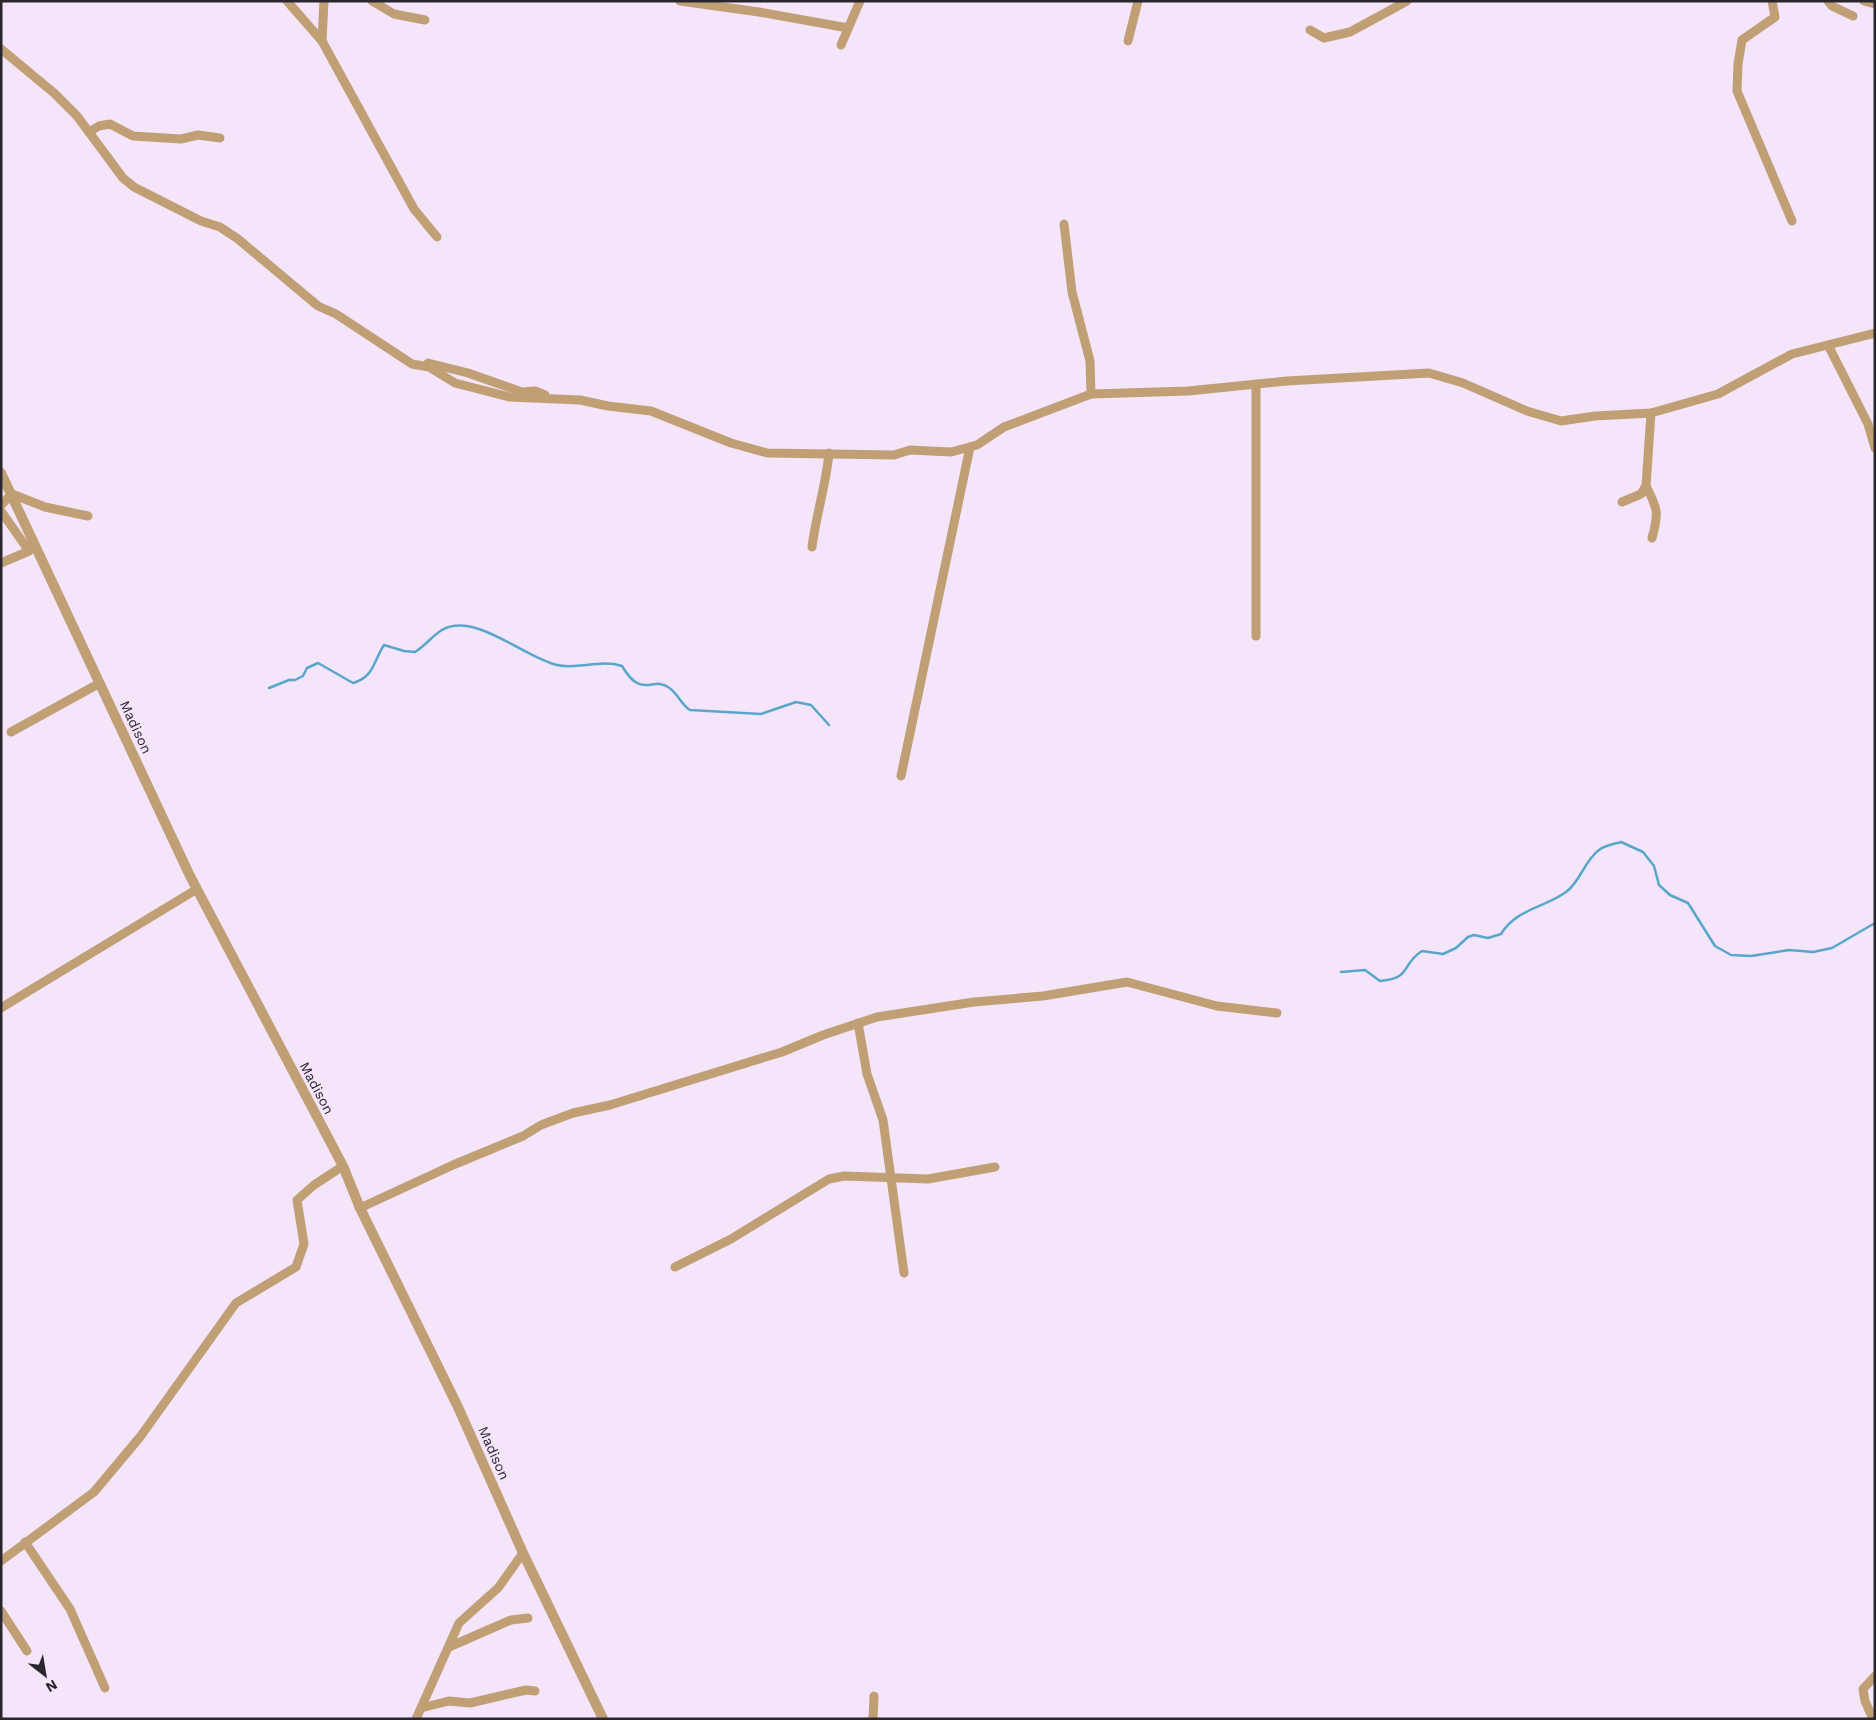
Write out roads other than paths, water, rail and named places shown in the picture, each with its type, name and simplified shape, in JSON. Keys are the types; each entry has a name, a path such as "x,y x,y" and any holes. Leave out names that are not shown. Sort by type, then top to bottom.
{"street":[{"path":"287,1 322,41 414,209 437,237"},
{"path":"322,41 324,1"},
{"path":"680,1 759,12 848,28"},
{"path":"841,45 860,1"},
{"path":"1128,41 1138,1"},
{"path":"1310,30 1324,38 1350,32 1407,1"},
{"path":"1772,1 1775,17 1742,40 1738,64 1737,91 1792,221"},
{"path":"1828,1 1832,6 1853,16"},
{"path":"1864,1 1875,4"},
{"path":"375,2 394,14 425,20"},
{"path":"1,49 54,93 89,132 122,178 134,187 201,221 220,227 318,306 336,314 405,360 429,367 455,383 510,397 580,400 608,406 651,411 731,443 767,453 894,455 910,450 951,452 970,447 1004,427 1092,394 1188,391 1256,384 1429,373 1463,382 1527,411 1561,421 1595,416 1651,413 1718,394 1779,360 1875,332"},
{"path":"89,132 99,126 110,124 132,136 181,139 198,135 220,138"},
{"path":"1064,224 1072,292 1090,361 1092,394"},
{"path":"1828,345 1868,424 1875,448"},
{"path":"1256,384 1256,636"},
{"path":"1622,502 1641,494 1646,486 1651,413"},
{"path":"901,776 970,447"},
{"path":"812,547 817,510 826,480 829,453"},
{"name":"Madison","path":"1,473 197,889 343,1166 360,1208 458,1407 523,1553 603,1719"},
{"path":"1646,486 1655,504 1658,518 1652,538"},
{"path":"1,505 12,494 45,507 88,516"},
{"path":"1,511 29,551 1,563"},
{"path":"11,732 100,683"},
{"path":"1,1008 197,889"},
{"path":"360,1208 453,1165 523,1136 541,1125 573,1113 610,1104 782,1052 858,1023 887,1015 974,1002 1043,996 1127,982 1217,1006 1277,1013"},
{"path":"858,1023 867,1074 883,1120 904,1273"},
{"path":"1,1561 94,1492 140,1436 236,1303 296,1267 304,1244 297,1200 314,1185 343,1166"},
{"path":"675,1267 731,1239 829,1179 844,1176 928,1180 995,1167"},
{"path":"25,1542 70,1609 105,1688"},
{"path":"416,1719 459,1623 498,1588 523,1553"},
{"path":"1,1611 27,1651"},
{"path":"448,1647 511,1620 528,1618"},
{"path":"1873,1719 1865,1701 1863,1689 1875,1676"},
{"path":"421,1708 449,1701 470,1703 526,1690 535,1691"},
{"path":"874,1696 874,1719"}],"waterway":[{"path":"269,688 303,676 307,668 318,663 353,683 369,673 384,645 415,652 442,630 455,626 469,626 484,631 544,661 557,665 614,664 622,666 629,676 641,685 662,684 668,687 690,710 761,714 796,702 811,705 829,725"},
{"path":"1341,972 1365,970 1380,981 1390,979 1402,974 1415,956 1422,951 1443,954 1456,948 1468,937 1474,935 1488,938 1501,934 1514,919 1566,892 1601,848 1621,842 1643,852 1654,866 1659,885 1670,895 1688,903 1715,946 1731,955 1751,956 1789,950 1813,952 1832,948 1875,923"}]}
